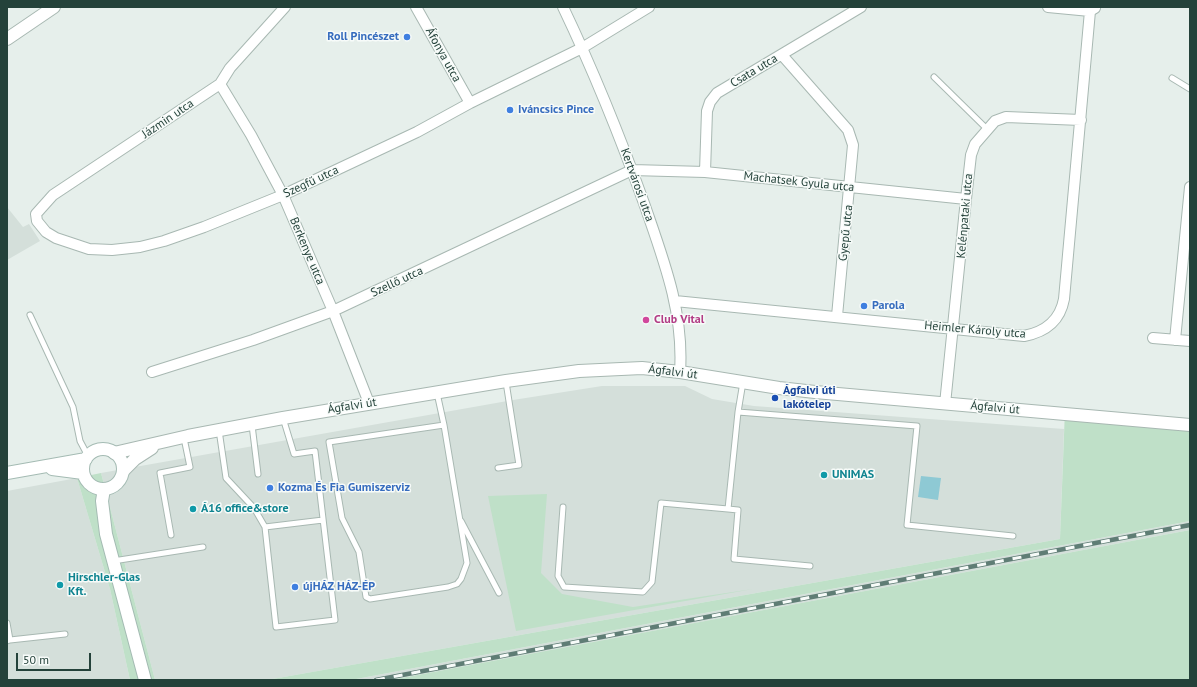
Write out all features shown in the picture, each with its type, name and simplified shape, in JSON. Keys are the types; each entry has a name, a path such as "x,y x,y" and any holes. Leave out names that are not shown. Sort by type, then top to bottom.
{"street":[{"path":"7,39 54,7"},
{"name":"Jázmin utca","path":"36,214 53,196 220,84 230,68 285,7"},
{"name":"Áfonya utca","path":"416,7 470,104"},
{"name":"Kertvárosi utca","path":"563,7 582,48 632,170 669,276 675,301 680,338 680,372"},
{"name":"Szegfű utca","path":"36,214 40,227 56,238 90,249 112,250 140,247 164,241 204,227 283,195 417,132 582,48 650,7"},
{"name":"Csata utca","path":"705,172 707,111 710,102 717,93 860,7"},
{"path":"1048,7 1093,9"},
{"name":"Heimler Károly utca","path":"675,301 837,316 1024,336 1038,333 1048,327 1058,317 1064,299 1093,9"},
{"name":"Gyepű utca","path":"782,55 848,130 854,151 837,316"},
{"name":"Berkenye utca","path":"220,84 251,135 283,195 333,311 369,403"},
{"name":"Kelénpataki utca","path":"945,404 971,155 975,144 995,122 1006,117 1081,120"},
{"name":"Machatsek Gyula utca","path":"632,170 705,172 966,199"},
{"name":"Szellő utca","path":"152,372 253,340 333,311 632,170"},
{"path":"1175,340 1190,186"},
{"path":"1154,338 1190,341"},
{"name":"Ágfalvi út","path":"114,453 219,430 437,392 506,381 610,369 642,368 680,372 815,392 1190,425"},
{"name":"Ágfalvi út","path":"123,471 135,459 160,443"},
{"path":"12,472 87,457 100,450 114,453 121,461 123,471 117,484 99,488"},
{"path":"87,457 83,473 86,479 99,488 102,501 103,520 145,680"},
{"path":"12,472 58,468 83,473"}],"lane":[{"path":"934,77 987,130"},
{"path":"1172,78 1190,89"},
{"path":"30,315 73,407 80,441 87,457"},
{"path":"498,468 519,465 506,381"},
{"path":"728,509 738,412 743,382"},
{"path":"437,392 444,425 466,563 464,573 457,584 448,587 375,600 366,597 359,552 342,518 329,442 444,425"},
{"path":"738,412 917,426 907,525 1013,536"},
{"path":"219,430 226,478 254,508 265,527 276,627 335,620 315,451 294,454 283,418"},
{"path":"252,424 258,474"},
{"path":"171,535 160,473 190,467 184,437"},
{"path":"563,507 558,576 564,586 643,592 652,582 662,503 738,510 734,559 810,566"},
{"path":"459,517 499,593"},
{"path":"265,527 322,520"},
{"path":"113,561 203,547"},
{"path":"7,623 9,641 64,634"}],"shaded area":[{"path":"7,207 23,227 29,224 40,241 7,260"},
{"path":"602,386 685,386 712,399 754,406 1064,429 1060,539 267,680 155,680 101,473 513,400"},
{"path":"77,478 110,589 130,680 7,680 7,491"},
{"path":"1190,521 1190,530 391,680 351,680"}],"green space":[{"path":"1065,409 1190,419 1190,521 351,680 267,680 1060,539"},
{"path":"101,473 155,680 130,680 110,589 77,478"},
{"path":"547,494 541,573 562,594 633,607 753,589 516,631 488,496"},
{"path":"1190,530 1190,680 391,680"}],"water":[{"path":"921,476 941,478 938,500 918,497"}],"railway":[{"path":"376,680 1190,525"}],"place":[{"name":"Roll Pincészet","path":"407,37"},
{"name":"Iváncsics Pince","path":"510,110"},
{"name":"Parola","path":"864,306"},
{"name":"Club Vital","path":"646,320"},
{"name":"Ágfalvi úti lakótelep","path":"775,398"},
{"name":"UNIMAS","path":"824,475"},
{"name":"Kozma És Fia Gumiszerviz","path":"270,488"},
{"name":"Á16 office&store","path":"193,509"},
{"name":"Hirschler-Glas Kft.","path":"60,585"},
{"name":"újHÁZ HÁZ-ÉP","path":"295,587"}]}
